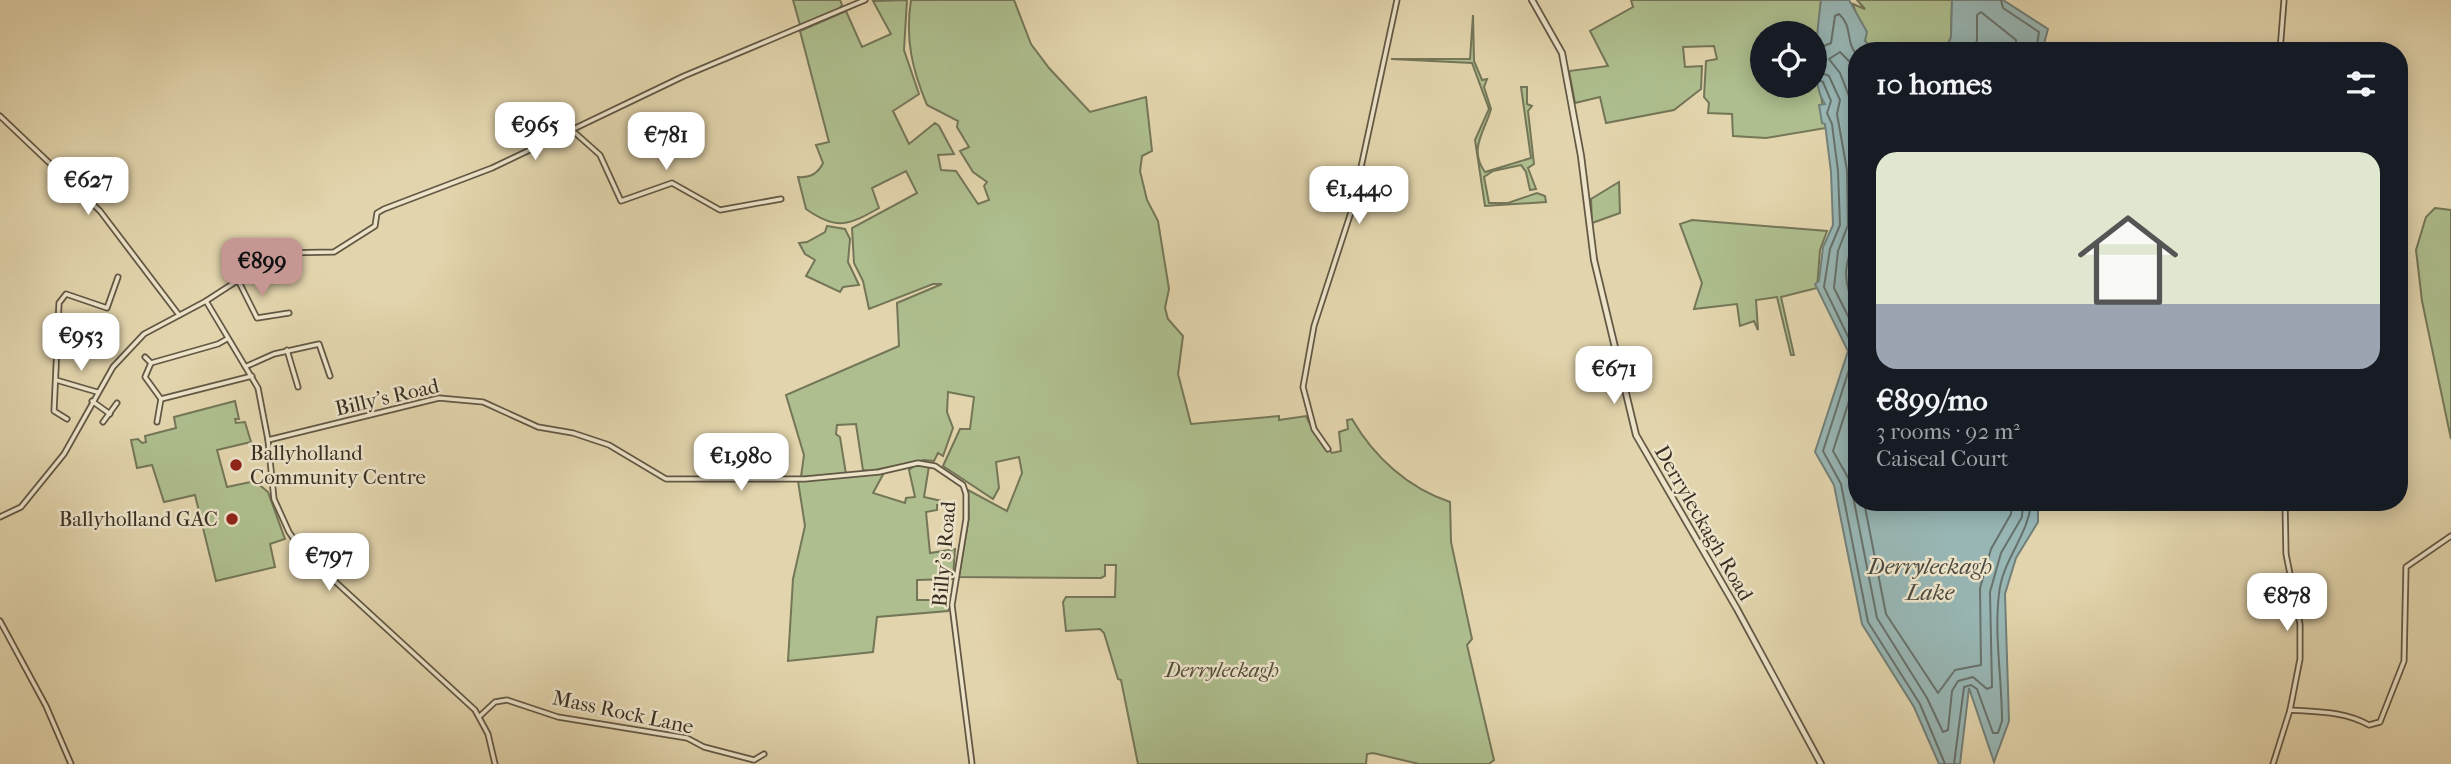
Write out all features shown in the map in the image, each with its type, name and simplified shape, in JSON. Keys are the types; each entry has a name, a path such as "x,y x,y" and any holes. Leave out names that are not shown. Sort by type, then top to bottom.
{"street":[{"path":"0,517 21,507 64,454 92,401 135,340 206,301 280,253 322,254 341,249 375,226 377,213 492,168 684,76 864,0"},
{"path":"1328,449 1314,429 1303,387 1314,326 1352,209 1398,0"},
{"name":"Derryleckagh Road","path":"1532,0 1562,53 1581,156 1594,260 1636,435 1737,609 1821,764"},
{"path":"2281,42 2284,0"},
{"path":"0,116 100,211 179,315"},
{"path":"573,131 600,155 621,201 672,183 720,210 781,200"},
{"path":"67,419 54,411 59,348 57,316 62,296 74,295 107,308 118,277"},
{"path":"238,280 257,318 289,313"},
{"path":"206,301 227,339 247,366 261,397 273,495 280,516 297,547 480,716 488,734 495,764"},
{"path":"273,306 275,315"},
{"path":"158,422 161,400 146,381 145,372 151,363 227,339"},
{"path":"247,366 287,350 319,344 330,376"},
{"path":"59,348 91,351"},
{"path":"287,350 298,387"},
{"path":"145,357 151,363"},
{"path":"161,400 252,376"},
{"path":"56,380 97,393"},
{"name":"Billy's Road","path":"268,440 439,398 483,402 538,427 573,433 609,445 666,479 796,480 853,475 926,462 935,466 963,485 966,494 966,519 952,605 972,764"},
{"path":"92,401 110,414"},
{"path":"103,422 117,403"},
{"path":"2273,764 2290,710 2300,659 2300,624 2286,554 2285,511"},
{"path":"2290,710 2343,714 2370,725 2380,722 2404,661 2406,567 2451,536"},
{"path":"0,621 46,706 71,764"},
{"name":"Mass Rock Lane","path":"480,716 495,702 514,700 558,717 687,738 704,747 754,760 764,754"}],"green space":[{"path":"793,0 840,0 842,5 839,9 800,25"},
{"name":"Derryleckagh","path":"907,0 904,50 919,94 893,111 909,144 935,123 939,126 954,154 938,155 941,170 956,171 978,204 989,200 984,186 987,182 973,172 960,151 969,147 957,127 958,121 927,105 917,79 909,41 911,0 1014,0 1031,44 1049,68 1090,112 1146,97 1152,151 1142,156 1140,171 1147,200 1158,221 1169,289 1165,308 1168,319 1183,336 1178,374 1191,424 1279,416 1279,420 1306,416 1315,434 1332,453 1341,451 1339,432 1348,429 1347,420 1352,419 1371,446 1394,470 1420,488 1450,502 1451,542 1472,639 1467,645 1494,760 1489,764 1419,764 1373,753 1367,754 1366,764 1138,764 1121,680 1118,679 1104,633 1100,629 1066,631 1063,602 1066,597 1115,597 1116,565 1105,565 1105,576 1101,578 959,577 969,517 968,490 1007,511 1022,473 1019,457 996,462 999,488 993,499 943,466 960,429 970,429 974,397 948,392 947,412 953,428 943,456 938,453 934,461 924,460 870,471 863,470 856,424 837,425 836,434 840,437 846,474 801,477 804,455 786,395 899,346 897,303 942,284 933,284 869,309 863,281 854,263 852,228 917,193 906,171 872,188 879,208 851,222 826,221 806,209 798,177 810,176 819,170 823,163 816,145 829,142 800,31 846,11 862,47 891,34 873,1"},
{"path":"1631,0 1821,0 1819,21 1750,21 1750,98 1821,98 1826,128 1766,138 1733,136 1732,114 1708,113 1709,103 1704,97 1706,61 1717,59 1714,46 1683,47 1685,67 1702,66 1701,89 1674,110 1606,123 1600,97 1575,103 1569,71 1608,66 1590,31 1633,7"},
{"path":"1857,0 1952,0 1951,37 1949,42 1866,42 1853,4 1865,9"},
{"path":"1473,15 1474,61 1482,80 1487,79 1484,87 1491,109 1478,148 1480,164 1485,172 1531,158 1521,87 1527,87 1527,104 1532,106 1528,111 1534,164 1528,168 1536,189 1530,190 1526,172 1521,165 1493,171 1484,177 1489,203 1508,203 1537,193 1545,196 1546,202 1485,206 1475,140 1489,109 1472,63 1391,59 1470,59"},
{"path":"1619,182 1620,213 1592,223 1591,199"},
{"path":"2435,208 2451,210 2451,439 2422,301 2416,250 2426,217"},
{"path":"1692,220 1827,231 1820,250 1817,288 1781,297 1794,355 1791,355 1777,297 1756,300 1758,330 1754,321 1740,326 1737,304 1694,309 1702,283 1680,224"},
{"path":"827,226 845,229 850,239 848,262 859,285 843,287 840,292 806,276 815,260 805,254 799,243 807,242 825,232"},
{"path":"235,401 239,419 235,419 236,423 245,422 251,442 217,450 227,487 255,481 268,492 285,539 270,544 275,567 216,581 195,495 164,502 152,465 137,468 131,440 146,442 145,436 176,428 174,417"},
{"path":"914,466 929,466 924,497 946,502 937,505 937,510 926,512 930,553 955,549 953,579 917,580 917,600 950,600 948,611 877,617 873,652 788,661 793,579 805,526 798,481 885,471 873,493 905,503 906,498 915,497 909,470"}],"water":[{"name":"Derryleckagh Lake","path":"1821,0 1849,0 1867,32 1866,42 1848,42 1848,351 1815,284 1819,281 1823,247 1833,225 1831,172 1825,124 1822,123 1819,105 1825,104 1822,98 1827,98 1827,21 1819,21"},
{"path":"1952,0 2003,0 2048,29 2044,42 1949,42"},
{"name":"Derryleckagh Lake","path":"1848,351 1848,511 2038,511 2038,522 2016,558 2005,594 2009,721 1994,762 1969,688 1960,764 1939,764 1914,707 1862,624 1834,485 1815,452"}],"place":[{"name":"Ballyholland Community Centre","path":"236,465"},
{"name":"Ballyholland GAC","path":"232,519"}]}
